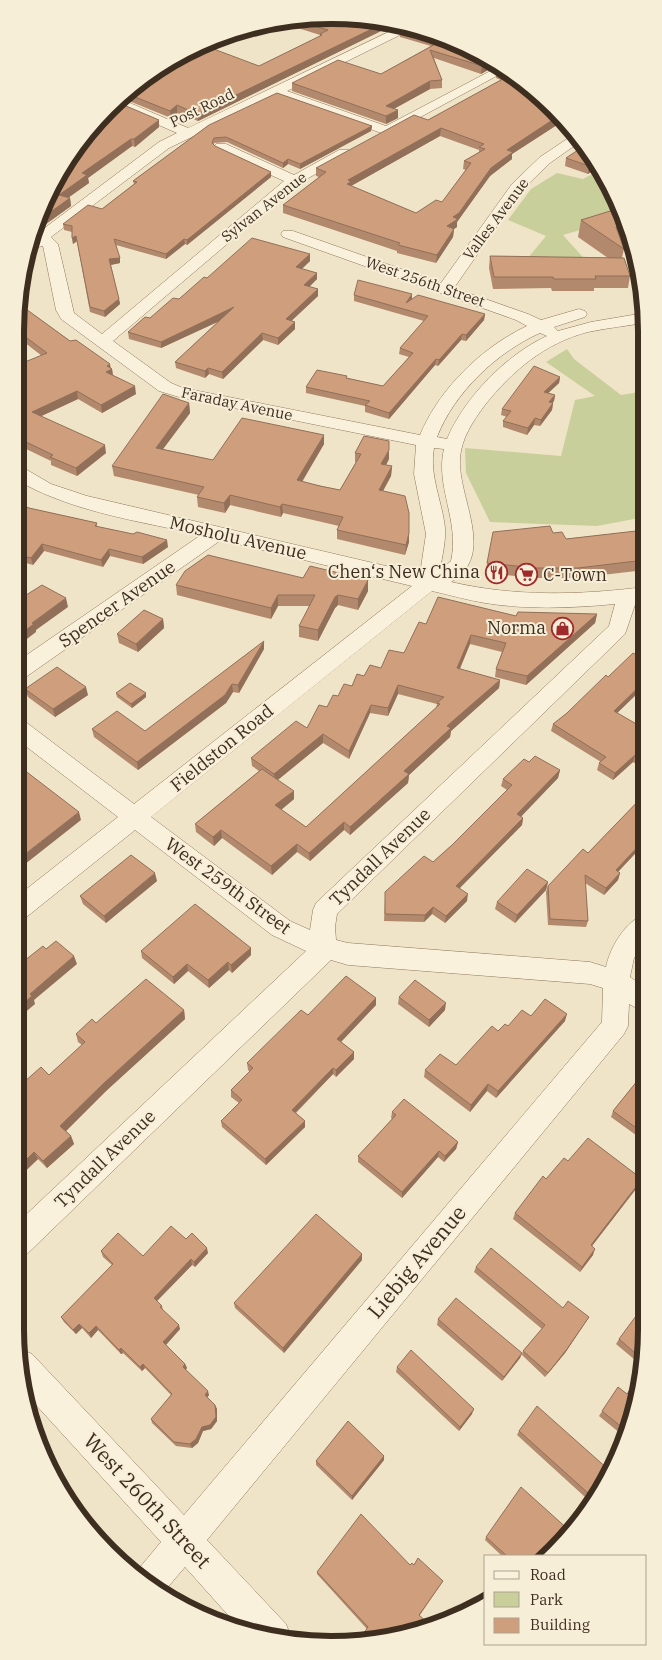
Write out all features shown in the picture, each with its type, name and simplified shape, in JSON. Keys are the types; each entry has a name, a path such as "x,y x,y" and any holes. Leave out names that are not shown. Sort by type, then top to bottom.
{"street":[{"name":"Post Road","path":"37,241 164,145 399,32"},
{"path":"370,140 497,73"},
{"path":"276,91 387,131"},
{"path":"123,105 188,133"},
{"name":"Valles Avenue","path":"445,289 517,187 545,160 572,141"},
{"path":"222,148 294,180"},
{"name":"Sylvan Avenue","path":"102,342 294,180 353,148"},
{"name":"West 256th Street","path":"288,234 522,317 558,337"},
{"name":"Faraday Avenue","path":"37,242 50,244 64,310 70,319 171,390 454,446"},
{"path":"429,583 429,567 436,542 423,471 431,428 441,412 476,368 504,346 541,326 579,314 637,303"},
{"name":"Fieldston Road","path":"24,905 429,583 447,576 460,565 464,546 464,527 451,471 454,446 458,433 466,419 500,376 524,356 558,337 590,327 638,319"},
{"name":"Mosholu Avenue","path":"24,476 44,488 82,502 483,596 555,602 637,595"},
{"name":"Spencer Avenue","path":"24,668 218,533"},
{"name":"Tyndall Avenue","path":"24,1236 325,949 322,926 325,910 618,629 637,595"},
{"name":"West 259th Street","path":"24,733 281,928 325,949 348,954 590,973 617,982 638,996"},
{"name":"Liebig Avenue","path":"152,1579 615,1026 617,982 621,957 638,933"},
{"name":"West 260th Street","path":"26,1371 265,1629"}],"green space":[{"path":"557,173 583,179 594,173 607,195 617,219 563,235 589,264 523,264 546,236 508,220 531,189"},
{"path":"567,349 574,359 621,395 638,392 638,518 597,526 490,522 466,473 465,448 561,456 575,400 595,396 546,362"}],"building":[{"path":"308,24 351,24 376,27 197,114 177,105 170,111 133,96 177,65 211,48 259,66 322,35 320,34 328,30"},
{"path":"438,43 485,65 482,66 430,50 442,80 430,81 386,106 398,110 386,116 292,83 338,60 381,74"},
{"path":"505,78 534,100 553,119 507,150 513,152 491,168 459,213 453,217 458,219 447,226 454,229 437,255 398,245 400,243 283,205 326,172 316,168 414,115 428,120","holes":["441,128 484,144 479,147 485,149 464,161 471,163 442,202 436,200 416,213 347,184 351,182 348,180"]},
{"path":"277,93 372,126 300,164 288,159 283,163 226,137 214,138 212,143 215,146 271,172 187,240 184,239 166,254 114,239 120,258 109,259 119,299 104,311 90,307 76,236 72,238 72,226 63,224 88,205 102,209 137,182 133,181 209,125"},
{"path":"123,105 159,120 82,173 87,175 59,195 70,198 46,215 65,177 87,144"},
{"path":"579,149 590,166 589,166 566,158"},
{"path":"614,210 620,226 616,227 624,249 581,220"},
{"path":"252,238 310,254 296,267 317,273 304,285 318,289 286,319 295,322 278,338 262,333 222,372 208,368 205,371 175,362 234,307 161,342 128,332 145,317 150,318 173,298 179,299 204,277 207,278"},
{"path":"490,256 624,258 630,276 595,276 596,279 494,277"},
{"path":"358,280 412,294 406,303 418,295 485,314 466,335 462,334 439,360 436,359 389,413 365,405 370,401 306,387 317,370 383,386 413,353 400,348 428,316 354,295"},
{"path":"24,308 70,341 76,340 110,364 107,366 112,369 106,372 135,386 101,405 77,391 32,412 105,445 76,468 50,457 53,455 24,441 24,362 47,353 24,336"},
{"path":"534,366 560,377 544,392 555,395 549,402 553,403 541,420 535,418 528,428 503,421 511,411 502,409"},
{"path":"163,394 189,403 156,448 213,460 242,418 324,435 297,480 320,486 340,490 361,454 355,453 364,436 389,441 389,450 381,464 392,466 379,490 405,496 409,513 409,533 406,545 337,530 343,517 282,504 280,507 230,495 224,503 197,497 204,487 112,466"},
{"path":"24,506 97,523 95,526 133,534 137,532 167,540 142,557 109,549 101,560 42,544 31,558 24,556"},
{"path":"550,526 553,533 562,532 566,539 638,531 638,561 578,568 536,568 487,563 493,532"},
{"path":"208,555 303,578 310,566 368,580 358,599 338,595 335,597 318,630 299,626 315,595 278,595 271,608 176,585 185,571"},
{"path":"42,585 66,598 32,623 34,624 24,631 24,596"},
{"path":"438,597 516,616 518,612 597,614 527,676 496,669 506,643 471,635 457,668 500,680 447,726 451,728 404,771 409,774 350,827 344,822 309,853 297,844 271,866 221,830 213,837 195,824 262,769 294,791 275,805 306,827 440,704 437,703 444,697 398,685 388,708 371,705 349,751 323,734 274,774 251,758 296,721 307,728 319,705 327,707 333,695 338,696 344,684 352,686 357,674 364,676 370,665 381,668 389,650 404,653 419,622 426,624"},
{"path":"144,610 163,619 136,644 117,634"},
{"path":"264,641 238,685 232,684 225,695 137,762 92,729 117,711 145,731"},
{"path":"633,653 638,656 638,688 614,711 638,725 638,757 635,755 615,773 599,763 606,757 553,724 606,675 608,677"},
{"path":"57,667 86,687 53,709 25,689"},
{"path":"130,683 146,693 131,704 116,693"},
{"path":"535,756 560,770 517,814 523,818 456,886 468,894 446,916 433,907 425,915 385,914 385,892 424,856 433,862 452,845 512,785 503,779 524,759 529,762"},
{"path":"24,770 79,812 24,855"},
{"path":"638,801 638,847 616,870 620,873 606,888 585,875 588,921 550,919 548,886 583,849 588,853"},
{"path":"131,855 155,873 104,916 80,896"},
{"path":"527,869 548,882 517,915 497,902"},
{"path":"195,904 251,948 231,965 228,962 208,980 187,964 173,977 141,951"},
{"path":"56,941 74,956 30,994 32,996 24,1003 24,961 43,946 46,949"},
{"path":"346,976 376,998 337,1039 354,1052 336,1070 333,1068 292,1110 305,1121 265,1159 221,1121 242,1100 231,1090 253,1068 247,1063 301,1010 308,1015"},
{"path":"146,979 184,1010 60,1126 71,1136 43,1161 34,1152 24,1162 24,1082 41,1067 49,1075 85,1042 76,1034 92,1019 96,1023"},
{"path":"415,980 446,1003 429,1020 399,997"},
{"path":"545,999 567,1014 498,1091 488,1084 471,1105 425,1070 440,1054 456,1065 492,1026 498,1031 505,1024 508,1026 522,1010 531,1016"},
{"path":"638,1080 638,1129 613,1111"},
{"path":"404,1099 458,1142 445,1156 439,1151 402,1192 358,1156 396,1115 392,1112"},
{"path":"588,1138 638,1176 638,1184 591,1245 595,1249 582,1267 515,1213 543,1176 546,1179 564,1158 568,1161"},
{"path":"316,1214 362,1254 283,1348 234,1303"},
{"path":"171,1226 186,1239 192,1233 207,1248 194,1262 191,1259 154,1298 162,1306 160,1307 179,1325 163,1342 185,1364 183,1367 208,1391 205,1395 215,1405 216,1417 210,1425 202,1427 196,1439 190,1444 174,1442 151,1419 172,1394 143,1364 140,1367 121,1348 119,1350 96,1326 89,1333 79,1324 73,1330 61,1317 113,1264 101,1251 118,1233 143,1256"},
{"path":"491,1248 563,1308 568,1301 589,1317 548,1373 523,1351 545,1325 476,1267"},
{"path":"456,1298 522,1353 504,1377 438,1319"},
{"path":"638,1313 637,1355 619,1339"},
{"path":"411,1350 474,1409 460,1427 397,1367"},
{"path":"633,1385 622,1427 602,1411 618,1387 627,1394"},
{"path":"537,1406 606,1467 595,1486 588,1493 519,1431"},
{"path":"348,1421 384,1456 352,1496 316,1461"},
{"path":"521,1487 566,1527 539,1555 506,1555 486,1537"},
{"path":"361,1514 410,1565 412,1563 414,1565 418,1558 443,1581 419,1615 426,1621 363,1635 368,1627 317,1572"}],"place":[{"name":"Chen‘s New China","path":"496,572"},
{"name":"C-Town","path":"527,575"},
{"name":"Norma","path":"562,628"}]}
